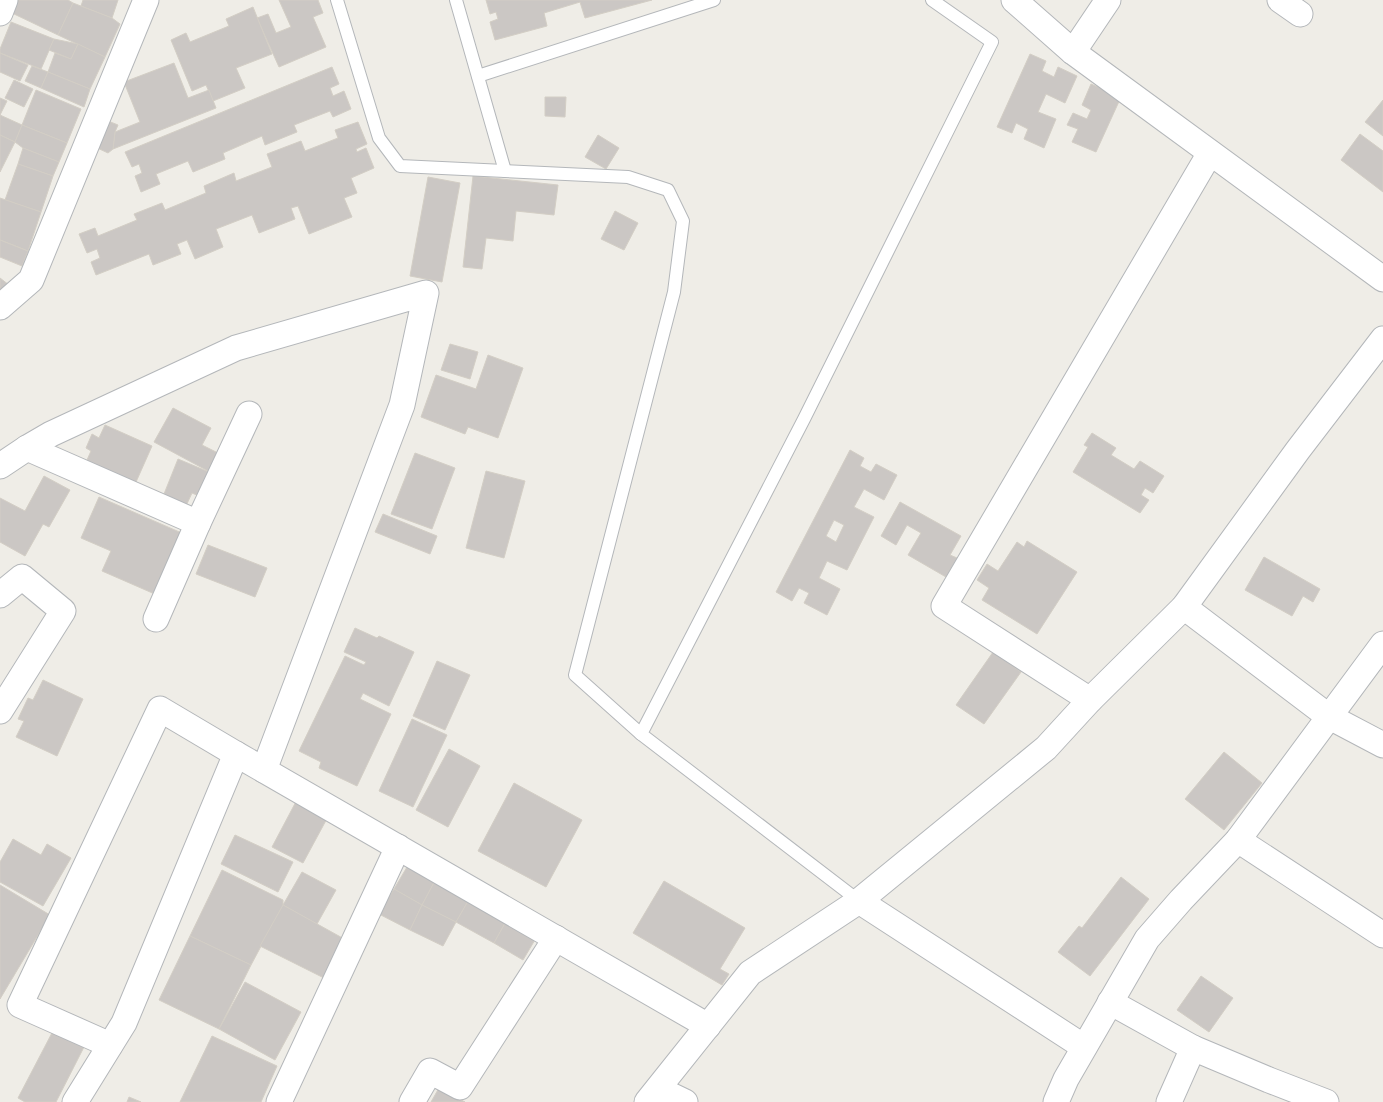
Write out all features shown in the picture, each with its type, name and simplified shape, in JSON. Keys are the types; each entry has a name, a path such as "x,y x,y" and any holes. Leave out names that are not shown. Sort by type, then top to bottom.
{"street":[{"path":"0,13 5,0"},
{"path":"0,307 31,280 146,0"},
{"path":"1014,0 1072,52 1383,279"},
{"path":"1072,52 1108,0"},
{"path":"1280,0 1300,14"},
{"path":"1090,700 944,606 1210,153"},
{"path":"0,466 51,434 236,348 426,293 402,405 264,770"},
{"path":"685,1102 653,1095 750,973 859,901 1046,748 1090,700 1184,607 1298,450 1383,339"},
{"path":"156,619 249,414"},
{"path":"27,448 198,523"},
{"path":"0,594 22,577 63,611 0,711"},
{"path":"1184,607 1328,716 1383,745"},
{"path":"1056,1102 1066,1079 1147,939 1238,840 1383,644"},
{"path":"110,1045 20,1004 160,709 708,1026"},
{"path":"76,1102 124,1023 236,754"},
{"path":"1238,840 1383,935"},
{"path":"278,1102 398,848"},
{"path":"859,901 1084,1047"},
{"path":"412,1102 430,1071 460,1087 556,938"},
{"path":"1110,1002 1193,1048 1326,1102"},
{"path":"1169,1102 1193,1048"}],"lane":[{"path":"338,0 380,138 400,166 628,177 668,190 683,221 674,292 575,675 641,734 859,901"},
{"path":"456,0 505,171"},
{"path":"478,76 714,0"},
{"path":"641,734 804,420 992,42 932,0"}],"building":[{"path":"18,0 68,0 73,3 58,35 12,13"},
{"path":"83,0 118,0 112,18 81,6"},
{"path":"279,0 318,0 323,13 313,17 326,47 279,67 257,18 268,14 276,33 291,27"},
{"path":"486,0 652,0 585,18 580,2 544,13 547,26 495,40 490,22 498,19 496,12 490,14"},
{"path":"73,3 112,18 120,24 105,57 58,35"},
{"path":"253,7 272,54 236,68 245,88 213,101 206,85 192,91 171,40 186,33 190,42 229,26 226,19"},
{"path":"11,22 54,39 41,69 0,53"},
{"path":"54,39 78,44 71,59 49,50"},
{"path":"78,44 105,57 90,89 48,72 55,53 71,59"},
{"path":"0,53 28,65 20,81 0,72"},
{"path":"1030,54 1046,61 1042,71 1054,77 1058,67 1077,76 1065,103 1046,94 1038,112 1056,119 1044,148 1024,139 1028,129 1016,123 1012,133 997,127"},
{"path":"174,63 188,98 209,90 216,108 113,149 115,132 140,122 124,82"},
{"path":"32,66 48,72 41,88 25,81"},
{"path":"332,67 339,84 330,88 333,96 344,91 351,109 333,117 330,111 294,125 297,132 265,145 262,136 223,153 225,159 193,172 188,161 156,174 160,184 141,192 135,176 142,173 139,164 132,167 125,152"},
{"path":"48,72 90,89 84,107 41,88"},
{"path":"14,80 33,89 24,107 5,98"},
{"path":"1091,84 1121,97 1096,152 1072,142 1078,129 1067,125 1073,113 1087,119 1091,110 1082,105"},
{"path":"36,90 81,109 67,143 22,125"},
{"path":"545,97 566,97 565,117 545,116"},
{"path":"0,98 7,101 0,115"},
{"path":"1383,100 1383,136 1365,122"},
{"path":"0,115 22,125 15,142 0,135"},
{"path":"103,119 118,125 115,132 113,149 108,153 91,145"},
{"path":"358,122 367,144 356,149 357,152 366,148 374,168 351,178 357,193 344,198 352,217 309,234 298,206 291,208 295,219 259,233 252,215 216,229 223,247 195,259 187,240 177,244 181,254 153,265 149,254 96,275 91,262 100,258 97,249 87,253 79,234 95,228 98,236 137,220 134,214 162,203 165,210 206,193 204,186 234,173 236,181 272,167 267,154 301,141 305,151 338,138 335,130"},
{"path":"22,125 67,143 59,162 23,148 15,142"},
{"path":"1360,134 1383,151 1383,192 1341,160"},
{"path":"0,135 15,142 0,172"},
{"path":"598,135 619,148 606,169 585,157"},
{"path":"23,148 59,162 53,176 18,164"},
{"path":"18,164 53,176 41,212 5,200"},
{"path":"473,176 558,185 554,215 516,211 513,241 486,238 482,269 463,267"},
{"path":"428,177 460,183 442,282 410,276"},
{"path":"0,198 41,212 28,251 0,240"},
{"path":"615,211 638,223 624,250 601,239"},
{"path":"0,240 28,251 22,266 0,257"},
{"path":"0,278 9,285 0,296"},
{"path":"450,344 478,352 470,379 441,370"},
{"path":"488,355 523,368 498,438 468,427 465,434 421,417 436,375 476,389"},
{"path":"173,408 211,428 202,445 218,453 208,471 154,442"},
{"path":"105,425 152,446 132,491 83,469 91,451 86,448 92,434 99,438"},
{"path":"1092,433 1116,448 1111,455 1134,469 1140,461 1164,476 1153,493 1145,488 1141,495 1149,500 1140,513 1073,472 1088,447 1084,445"},
{"path":"850,450 864,458 860,466 871,472 876,464 897,475 884,500 864,489 854,507 874,517 847,570 827,561 819,578 840,589 827,615 804,603 809,593 799,588 792,601 776,592","holes":["834,520 844,525 836,542 826,536"]},
{"path":"415,453 455,468 432,529 391,514"},
{"path":"178,459 209,472 199,496 192,493 185,508 162,499"},
{"path":"486,471 525,481 504,558 466,548"},
{"path":"44,476 70,490 49,527 43,524 25,556 0,542 0,498 25,511"},
{"path":"99,497 184,534 157,595 102,571 111,551 81,538"},
{"path":"900,502 961,536 950,555 957,558 946,577 908,555 921,533 907,525 896,545 881,536"},
{"path":"383,514 437,536 430,554 375,532"},
{"path":"1027,541 1077,572 1037,634 982,600 989,588 977,580 987,564 998,571 1017,542 1024,547"},
{"path":"208,545 267,568 255,597 196,574"},
{"path":"1264,557 1320,589 1313,602 1303,596 1292,616 1245,590"},
{"path":"355,628 377,638 379,636 414,652 389,706 363,693 360,699 391,714 357,786 319,768 321,762 299,751 345,656 364,665 366,662 344,652"},
{"path":"998,645 1010,653 1005,660 1021,672 984,724 956,705"},
{"path":"437,661 470,675 445,730 413,716"},
{"path":"43,680 83,699 57,756 16,737 24,721 18,719 28,698 33,700"},
{"path":"412,719 447,735 413,807 379,791"},
{"path":"449,749 480,766 448,827 416,810"},
{"path":"1224,752 1262,783 1224,830 1185,799"},
{"path":"514,783 582,820 546,887 478,851"},
{"path":"299,796 330,813 303,863 272,847"},
{"path":"235,835 293,862 278,892 221,864"},
{"path":"13,839 41,855 47,844 71,858 43,906 0,882 0,862"},
{"path":"410,862 437,877 422,905 394,889"},
{"path":"222,870 283,900 283,905 251,965 190,936"},
{"path":"302,872 336,890 317,924 283,905"},
{"path":"437,877 471,896 456,922 422,905"},
{"path":"1121,877 1149,899 1090,976 1058,952 1079,926 1082,928"},
{"path":"664,881 745,928 720,969 729,974 722,985 633,933"},
{"path":"0,885 50,915 0,999"},
{"path":"394,889 422,905 410,930 379,914"},
{"path":"471,896 509,916 494,943 456,922"},
{"path":"283,905 346,940 326,979 260,946"},
{"path":"422,905 456,922 443,946 410,930"},
{"path":"509,916 539,933 523,960 494,943"},
{"path":"190,936 251,965 219,1029 159,1000"},
{"path":"1201,976 1233,998 1209,1032 1177,1010"},
{"path":"245,982 301,1012 275,1060 219,1029"},
{"path":"53,1031 84,1047 56,1102 25,1102 18,1098"},
{"path":"212,1036 277,1066 261,1102 180,1102"},
{"path":"439,1088 465,1102 431,1102"},
{"path":"129,1097 141,1102 127,1102"}]}
